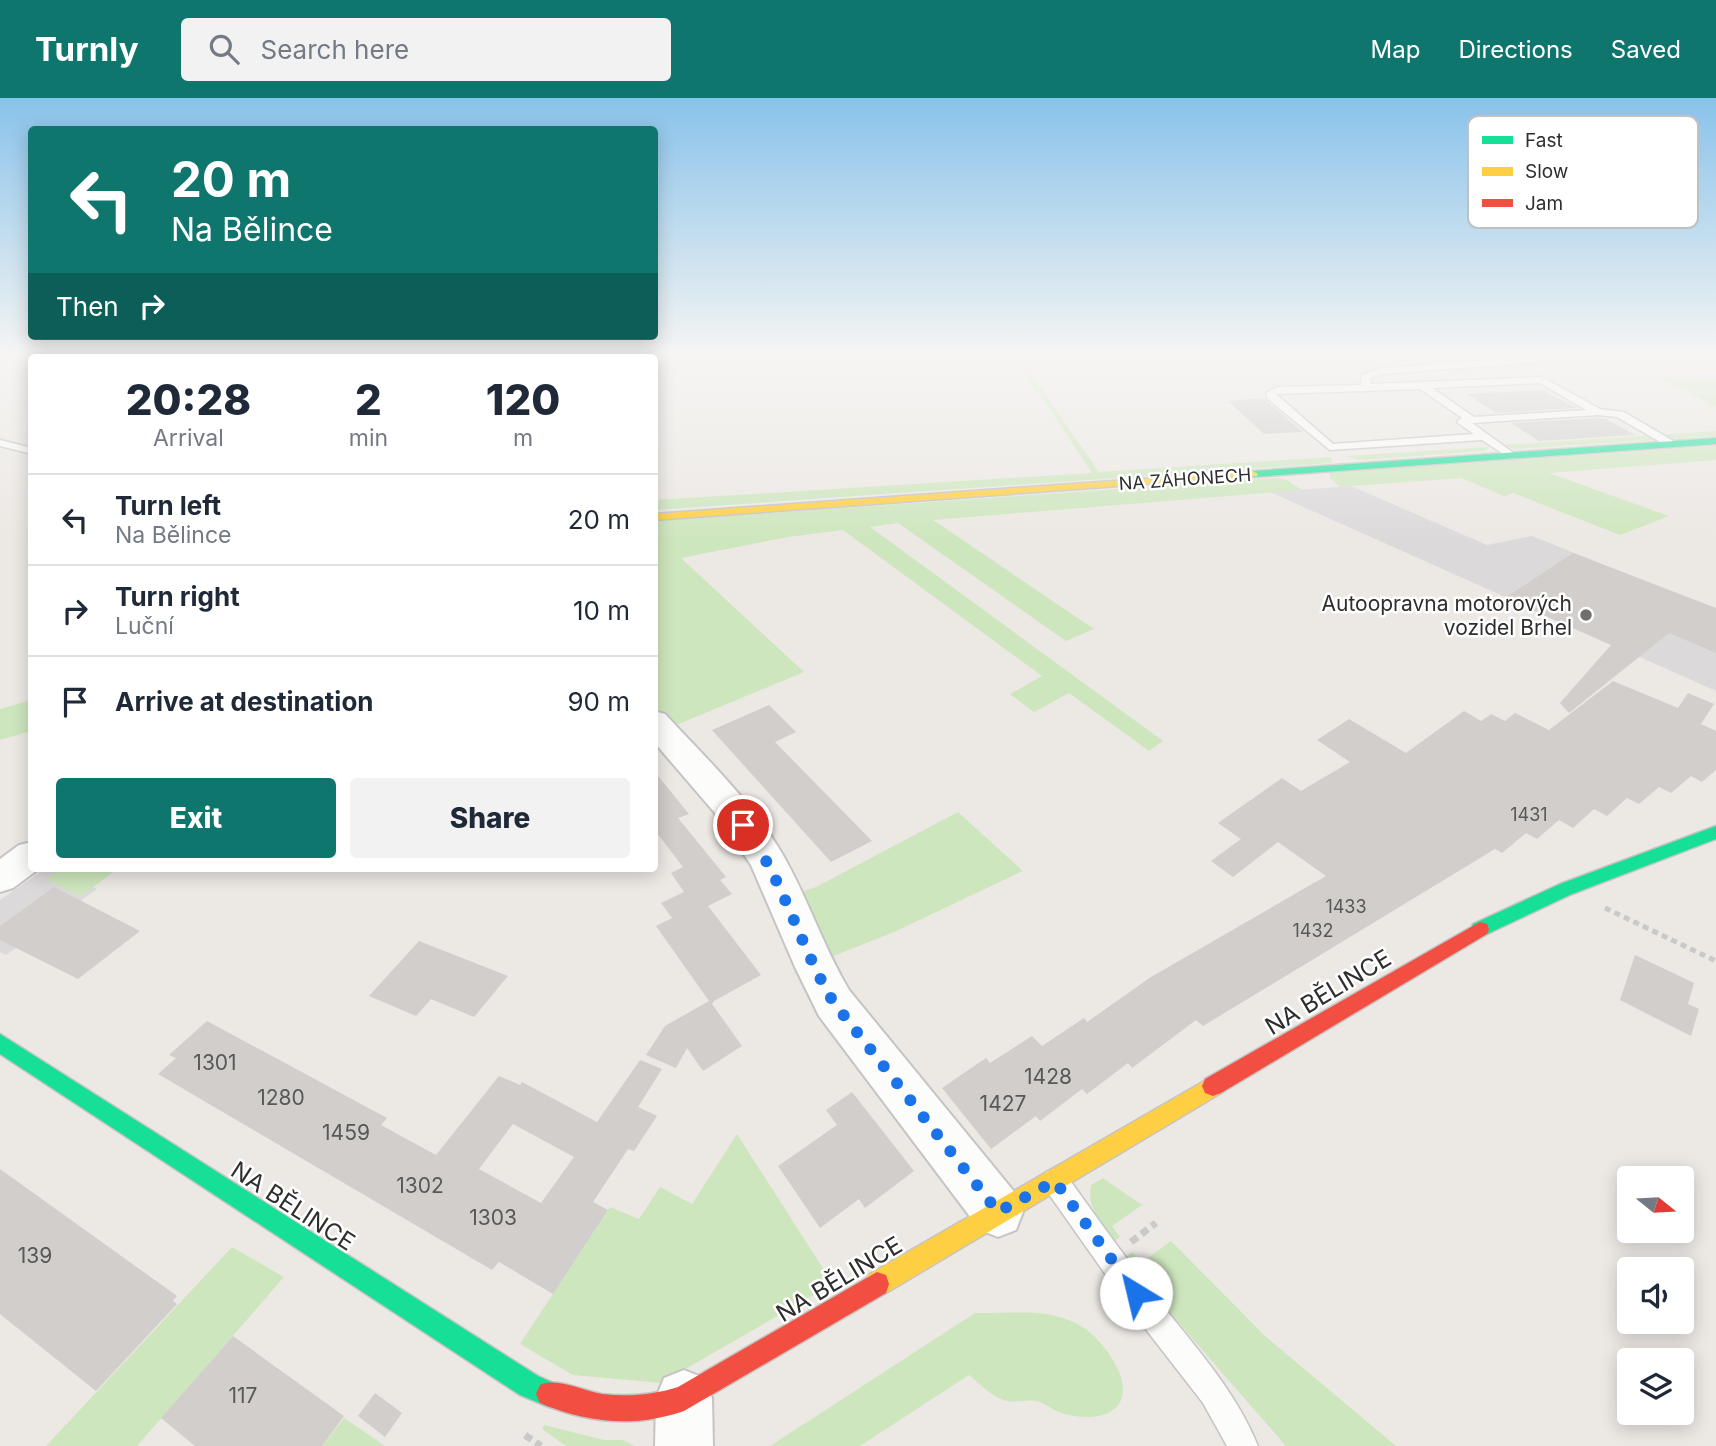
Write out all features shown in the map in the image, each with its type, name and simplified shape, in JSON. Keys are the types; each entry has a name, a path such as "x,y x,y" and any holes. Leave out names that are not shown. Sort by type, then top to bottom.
{"street":[{"name":"NA ZÁHONECH","path":"658,517 1716,441"},
{"path":"658,726 760,848 784,896 817,975 834,1003 998,1212"},
{"name":"NA BĚLINCE","path":"0,1043 529,1386 558,1397 622,1410 657,1408 684,1422 998,1212 1055,1181 1490,923 1566,889 1716,832"},
{"path":"0,878 28,858"}],"lane":[{"path":"1294,416 1353,467"},
{"path":"1466,416 1470,419"},
{"path":"1511,456 1462,423 1470,419 1527,416"},
{"path":"1622,416 1671,444"},
{"path":"1330,447 1483,437"},
{"path":"0,443 28,450"},
{"path":"1055,1181 1148,1310 1221,1403 1237,1429 1243,1446"}],"path":[{"path":"1566,889 1716,961"}],"shaded area":[{"path":"1351,486 1487,545 1532,536 1705,605 1716,624 1716,691 1270,492"},
{"path":"40,872 56,872 97,889 6,955 0,952 0,900"}],"green space":[{"path":"1055,416 1060,416 1099,472 1331,457 1332,463 658,510 658,500 1092,473"},
{"path":"1716,431 1716,436 1514,449 1504,445"},
{"path":"1716,446 1716,460 1549,473 1669,516 1620,535 1513,493 1504,496 1461,478 1340,487 1330,478 1330,473"},
{"path":"1489,447 1486,451 1360,460 1345,456"},
{"path":"1277,478 1287,480 1302,490 933,520 1094,629 1066,641 898,523 870,527 1163,741 1149,751 1069,693 1034,712 1010,694 1042,676 843,530 788,537 681,558 804,672 674,726 658,709 658,521"},
{"path":"28,701 28,732 0,740 0,709"},
{"path":"958,812 1023,871 894,932 826,959 798,893 816,887"},
{"path":"55,872 114,872 81,896 46,880"},
{"path":"737,1134 833,1284 661,1383 573,1375 520,1344 610,1207 639,1219 660,1187 692,1204"},
{"path":"1103,1178 1142,1205 1112,1226 1120,1237 1113,1242 1096,1215 1091,1201 1091,1185"},
{"path":"1171,1241 1266,1337 1396,1446 1286,1446 1144,1283 1125,1257 1132,1252 1141,1263"},
{"path":"232,1247 284,1277 137,1446 46,1446"},
{"path":"975,1313 1048,1314 1082,1326 1107,1351 1117,1367 1123,1395 1118,1405 1110,1412 1098,1416 1064,1414 1036,1401 1003,1400 987,1391 969,1375 860,1446 770,1446"},
{"path":"344,1418 385,1446 322,1446"},
{"path":"544,1425 604,1440 622,1440 635,1446 566,1446 542,1429"}],"building":[{"path":"1244,416 1284,416 1303,432 1264,434"},
{"path":"1606,419 1635,435 1539,441 1511,423"},
{"path":"1573,553 1716,608 1716,653 1669,633 1569,713 1560,703 1611,645 1505,598"},
{"path":"1613,681 1678,708 1688,693 1714,704 1701,724 1716,731 1716,770 1702,782 1691,776 1671,793 1659,787 1639,804 1627,798 1607,816 1594,809 1573,828 1559,820 1537,839 1526,833 1502,853 1495,849 1203,1026 1196,1020 1132,1068 1128,1063 1087,1094 1082,1089 1040,1121 1036,1116 991,1149 942,1088 986,1058 990,1063 1032,1036 1042,1046 1084,1018 1087,1022 1151,977 1326,876 1278,842 1233,877 1211,861 1241,839 1218,823 1282,778 1301,791 1350,762 1317,740 1349,719 1406,753 1464,711 1481,721 1491,714 1505,721 1515,713 1549,730"},
{"path":"769,705 796,732 775,742 872,841 831,862 712,730"},
{"path":"658,776 689,814 678,818 726,877 720,880 732,894 708,906 761,975 712,1004 742,1046 703,1071 687,1048 676,1068 646,1055 665,1026 709,1001 656,926 672,918 661,903 684,892 671,873 683,867 658,834"},
{"path":"54,887 140,931 78,979 0,940 0,926"},
{"path":"419,941 508,976 474,1017 431,999 416,1016 369,996"},
{"path":"1635,955 1694,983 1688,1004 1699,1009 1691,1036 1620,1000"},
{"path":"207,1021 387,1118 381,1125 436,1155 499,1076 520,1085 522,1082 597,1122 640,1060 662,1069 638,1107 657,1116 634,1151 628,1149 593,1202 608,1210 553,1294 499,1262 492,1270 158,1074 176,1058 169,1055","holes":["513,1124 574,1157 541,1203 479,1169"]},
{"path":"852,1092 914,1171 865,1208 859,1199 820,1228 778,1166 837,1125 826,1110"},
{"path":"0,1169 177,1296 173,1301 177,1304 96,1391 0,1314"},
{"path":"233,1336 344,1416 322,1446 195,1446 161,1418"},
{"path":"375,1393 402,1413 385,1437 358,1416"}],"traffic: fast":[{"path":"1253,474 1716,441"},
{"path":"1480,929 1566,889 1716,832"},
{"path":"0,1043 529,1386 549,1394"}],"traffic: slow":[{"path":"658,517 1253,474"},
{"path":"877,1284 1213,1086"}],"traffic: jam":[{"path":"1213,1086 1480,929"},
{"path":"549,1394 583,1404 616,1409 667,1404 684,1398 877,1284"}],"place":[{"name":"Autoopravna motorových vozidel Brhel","path":"1586,615"}],"route":[{"path":"743,825 768,862 817,975 834,1003 998,1212 1055,1181 1136,1293"}]}
